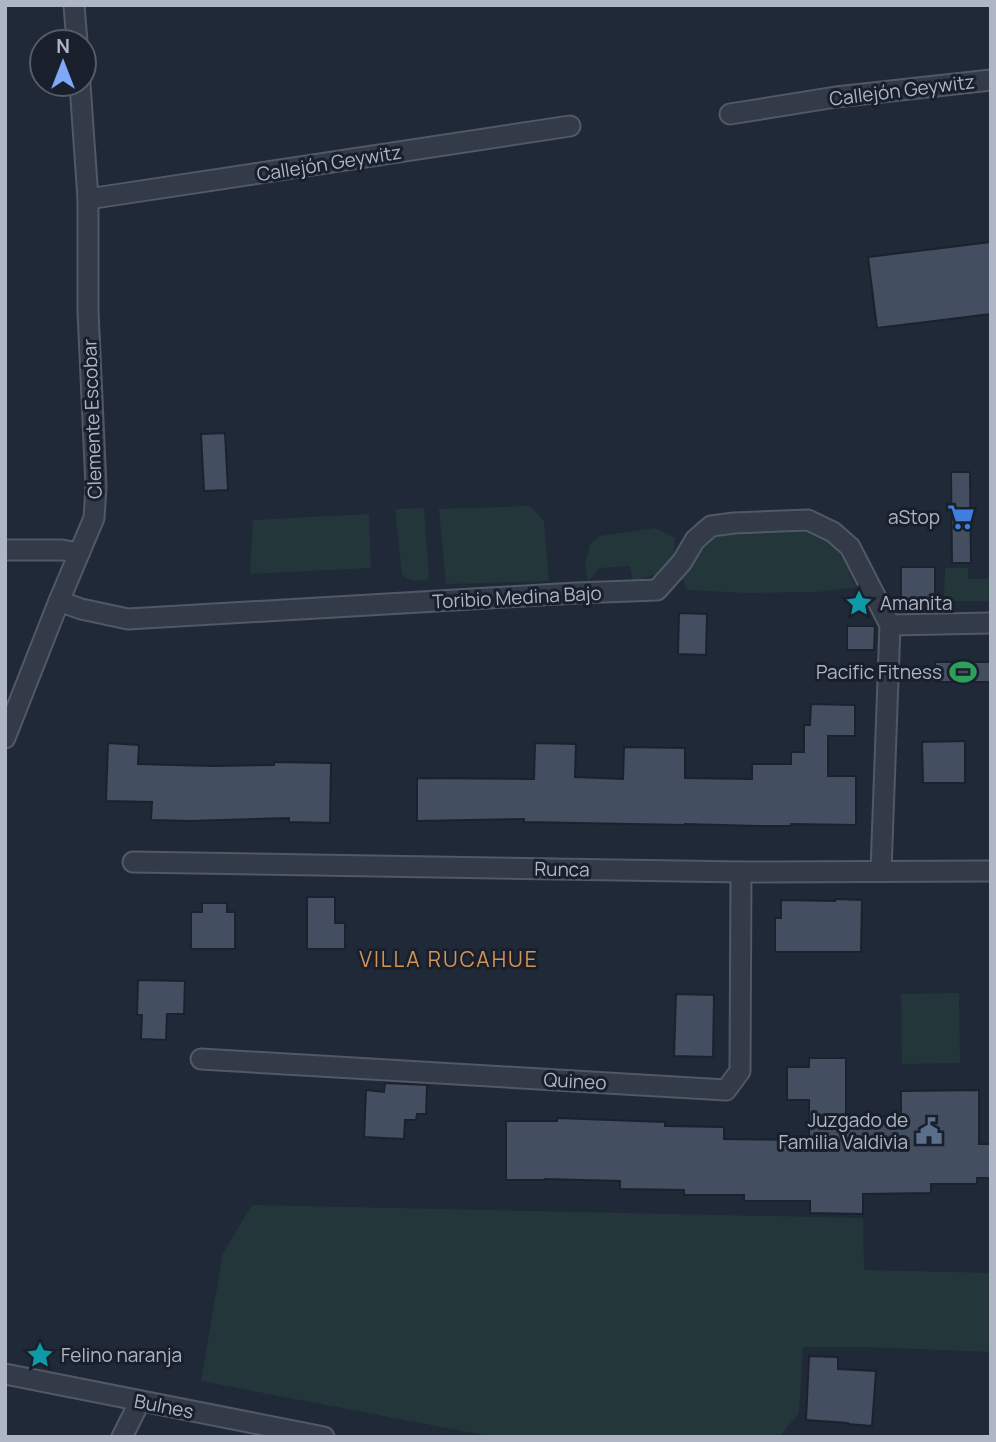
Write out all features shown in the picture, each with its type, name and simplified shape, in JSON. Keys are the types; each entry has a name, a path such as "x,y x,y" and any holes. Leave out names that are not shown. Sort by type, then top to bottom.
{"street":[{"path":"77,28 78,6"},
{"name":"Callejón Geywitz","path":"730,114 836,97 991,80"},
{"name":"Clemente Escobar","path":"5,737 94,518 96,487 88,311 88,200 81,98"},
{"name":"Callejón Geywitz","path":"88,200 570,126"},
{"name":"Toribio Medina Bajo","path":"59,601 81,609 128,619 657,590 682,562 695,540 711,526 808,520 833,532 850,547 890,625"},
{"path":"5,550 62,550 79,553"},
{"path":"881,871 890,625 991,623"},
{"name":"Runca","path":"133,862 741,872 991,871"},
{"name":"Quineo","path":"201,1059 726,1090 740,1071 741,872"},
{"name":"Bulnes","path":"5,1374 324,1437"},
{"path":"122,1437 140,1401"}],"green space":[{"path":"530,506 544,521 549,581 446,584 439,509"},
{"path":"424,508 429,579 414,581 402,574 395,509"},
{"path":"369,514 371,568 250,574 253,520"},
{"path":"655,528 675,538 674,556 661,573 633,581 630,566 599,568 588,582 585,565 590,544 600,536"},
{"path":"786,528 810,531 829,541 849,570 856,587 817,592 745,593 687,590 682,578 699,552 713,539 743,530"},
{"path":"945,568 968,568 968,579 991,579 991,601 944,601"},
{"path":"959,993 960,1063 902,1064 901,994"},
{"path":"252,1205 863,1218 864,1270 991,1273 991,1352 803,1347 799,1413 779,1437 494,1437 201,1381 223,1253"}],"building":[{"path":"991,242 991,314 877,328 868,257"},
{"path":"225,433 228,490 204,491 201,434"},
{"name":"aStop","path":"951,472 970,472 971,563 952,563"},
{"path":"901,567 935,567 935,602 901,602"},
{"path":"679,613 707,614 706,655 678,654"},
{"path":"847,626 875,626 874,650 847,650"},
{"name":"Pacific Fitness","path":"935,662 991,662 991,682 935,682"},
{"path":"811,704 855,705 855,736 828,736 828,776 856,776 856,825 685,825 524,822 524,819 417,821 417,778 534,779 535,743 576,744 575,777 623,779 624,747 685,748 685,778 752,779 752,764 791,764 791,752 804,752 804,725 810,725"},
{"path":"965,741 965,783 923,783 922,742"},
{"path":"108,743 139,745 138,764 212,766 274,765 274,762 331,763 330,823 289,822 289,818 151,820 152,802 106,801"},
{"path":"307,897 335,897 335,923 345,923 345,949 307,949"},
{"path":"781,900 862,900 861,952 775,952 775,918 781,918"},
{"path":"202,903 227,903 227,912 235,912 235,949 191,949 191,912 202,912"},
{"path":"138,980 185,981 184,1014 167,1014 166,1040 141,1039 142,1015 137,1015"},
{"path":"676,994 714,995 713,1057 674,1056"},
{"path":"809,1058 846,1058 846,1116 901,1117 901,1091 979,1090 979,1144 991,1144 991,1178 977,1178 977,1184 931,1184 931,1193 863,1194 863,1214 810,1213 810,1201 744,1201 744,1195 684,1195 684,1190 620,1189 620,1181 506,1180 506,1121 557,1121 557,1118 665,1122 665,1126 724,1127 724,1139 809,1140 809,1100 787,1100 787,1067 809,1067"},
{"path":"385,1083 427,1085 426,1114 417,1114 416,1120 405,1120 404,1139 364,1137 366,1090 384,1092"},
{"path":"809,1356 838,1357 838,1369 876,1371 872,1426 806,1420"}],"place":[{"name":"aStop","path":"961,517"},
{"name":"Amanita","path":"859,603"},
{"name":"Pacific Fitness","path":"963,672"},
{"name":"Juzgado de Familia Valdivia","path":"929,1131"},
{"name":"Felino naranja","path":"40,1355"}],"district":[{"name":"VILLA RUCAHUE","path":"449,960"}]}
